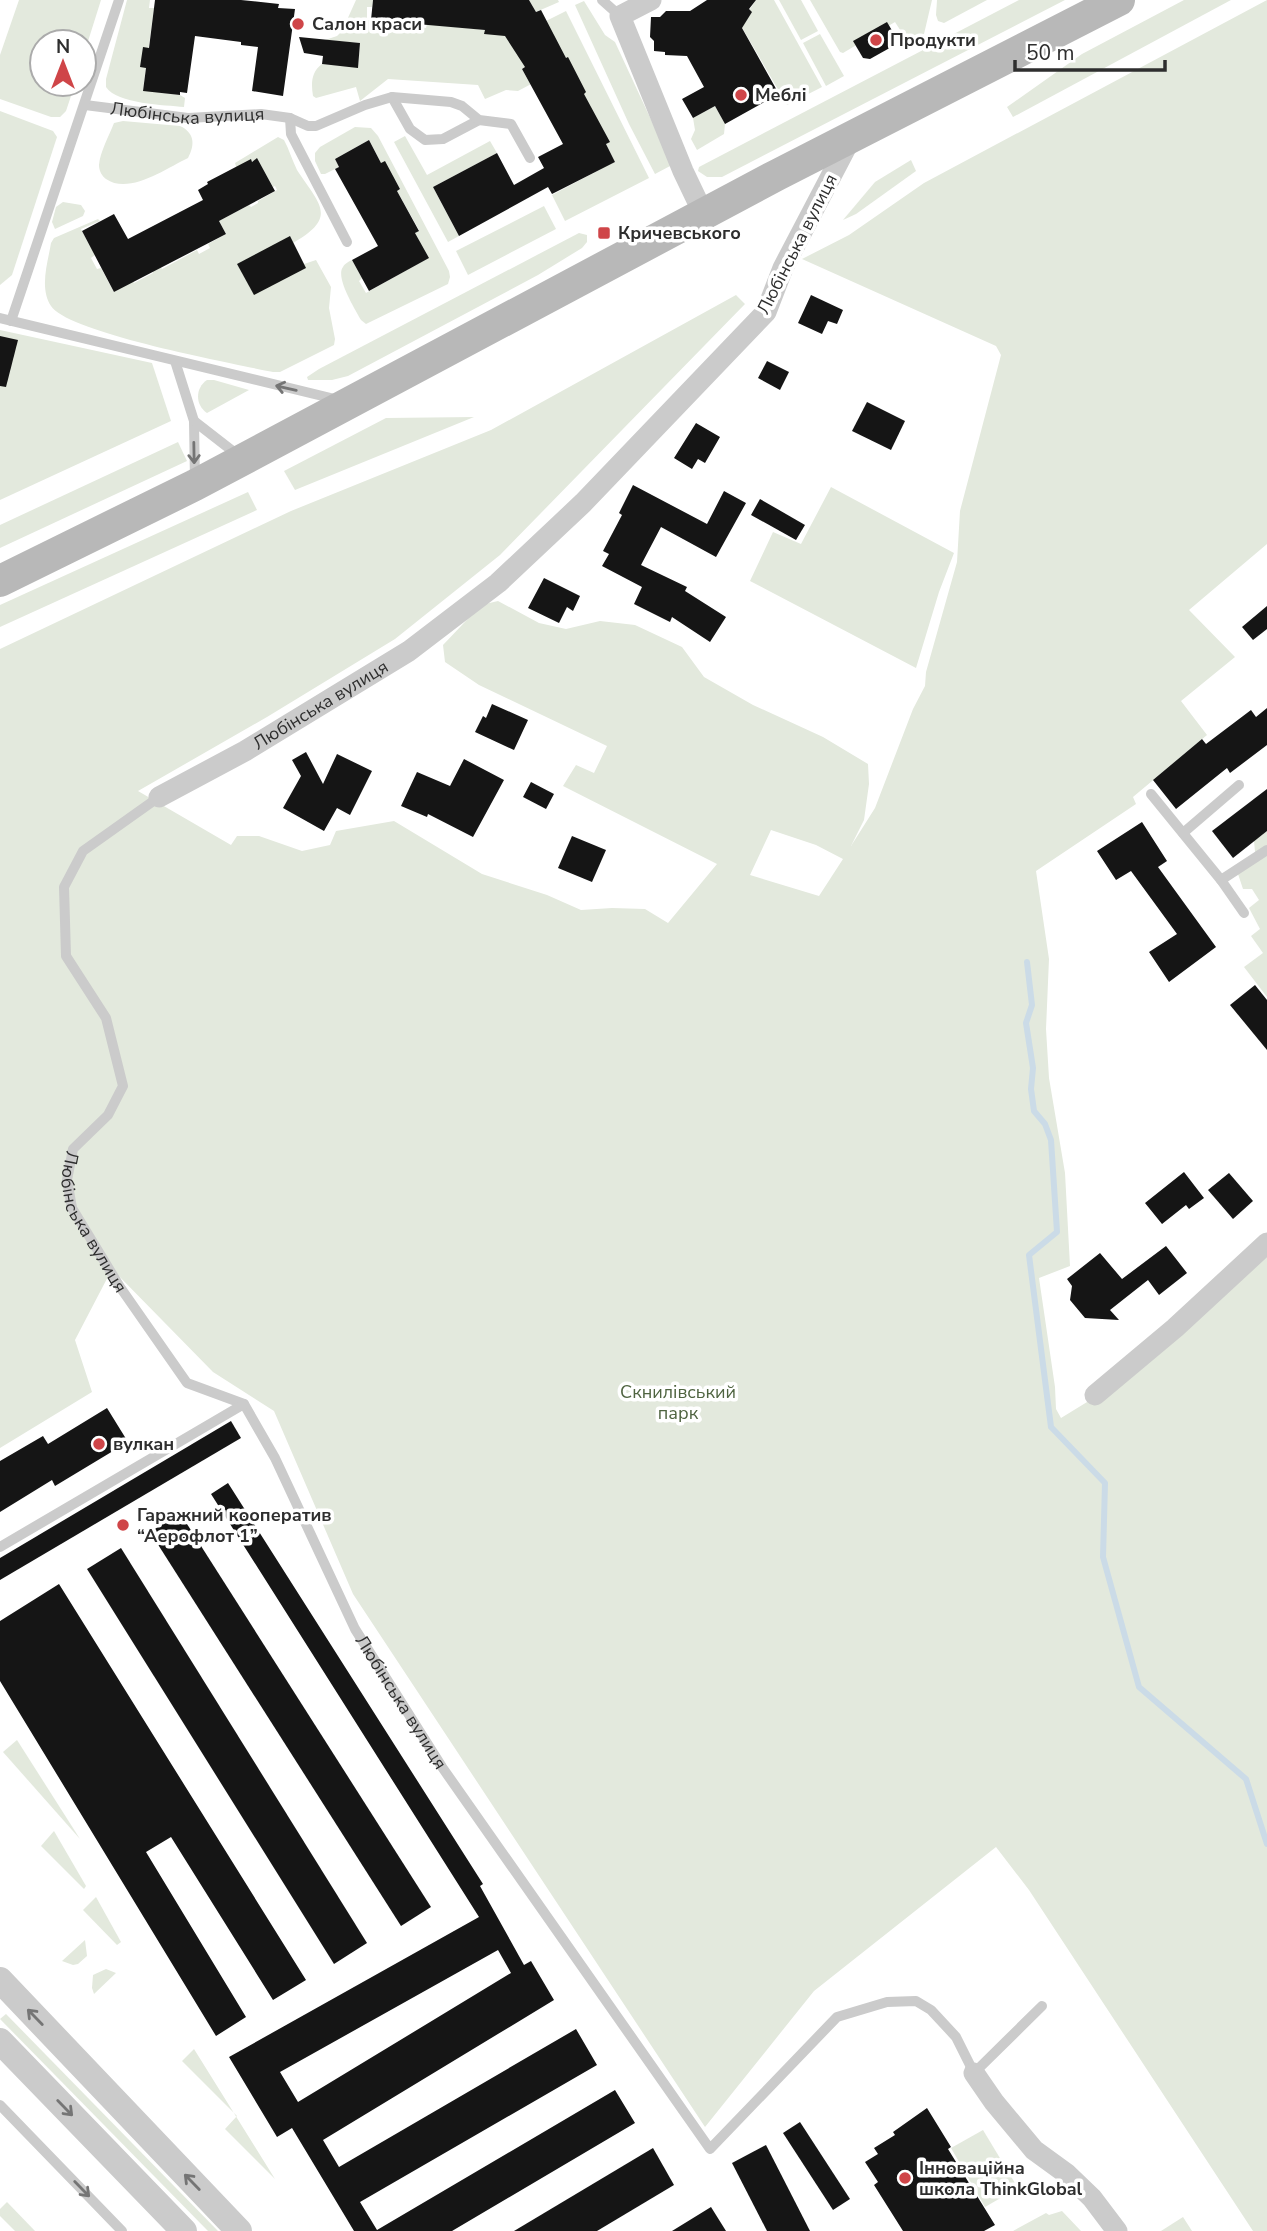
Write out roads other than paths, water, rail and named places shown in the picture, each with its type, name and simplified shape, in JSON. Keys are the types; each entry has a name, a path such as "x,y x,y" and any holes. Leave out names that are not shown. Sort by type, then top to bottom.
{"main road":[{"name":"Любінська вулиця","path":"0,581 195,485 704,215 1119,0"}],"street":[{"path":"651,0 620,16 683,171 704,215"},
{"name":"Любінська вулиця","path":"159,797 245,751 409,650 498,583 583,503 766,312 783,268 851,138"},
{"path":"1095,1395 1175,1328 1267,1243"},
{"path":"0,1980 239,2231"},
{"path":"0,2041 184,2231"},
{"path":"974,2073 1034,2150 1092,2198 1117,2231"}],"lane":[{"path":"119,0 85,105 6,320 352,403"},
{"path":"602,0 620,16"},
{"path":"392,97 410,129 425,140 443,139 479,120"},
{"name":"Любінська вулиця","path":"85,105 188,118 261,114 290,118 316,126 365,105 392,97 457,104 479,120 510,124 530,158"},
{"name":"Любінська вулиця","path":"290,118 291,134 347,242"},
{"path":"175,361 194,421 195,485"},
{"path":"194,421 244,459"},
{"path":"1183,833 1239,785"},
{"path":"1151,794 1221,880 1244,913"},
{"name":"Любінська вулиця","path":"159,797 83,851 64,887 66,956 106,1018 123,1086 108,1115 73,1149 67,1180 72,1208 120,1287 187,1383 244,1404 275,1458 362,1640 442,1767 710,2149 837,2017 887,2002 916,2001 932,2010 956,2037 974,2073"},
{"path":"1221,880 1267,850"},
{"path":"0,1547 244,1404"},
{"path":"974,2073 1042,2007"},
{"path":"0,2105 122,2231"}],"waterway":[{"path":"1027,962 1032,1005 1026,1023 1033,1068 1031,1089 1034,1111 1045,1124 1051,1140 1057,1232 1029,1255 1051,1427 1105,1483 1103,1557 1139,1687 1246,1779 1267,1844"}],"place":[{"name":"Салон краси","path":"298,24"},
{"name":"Продукти","path":"876,40"},
{"name":"Меблі","path":"741,95"},
{"name":"Кричевського","path":"604,233"},
{"name":"вулкан","path":"99,1444"},
{"name":"Гаражний кооператив “Аерофлот 1”","path":"123,1525"},
{"name":"Інноваційна школа ThinkGlobal","path":"905,2178"}],"park label":[{"name":"Скнилівський парк","path":"678,1402"}]}
